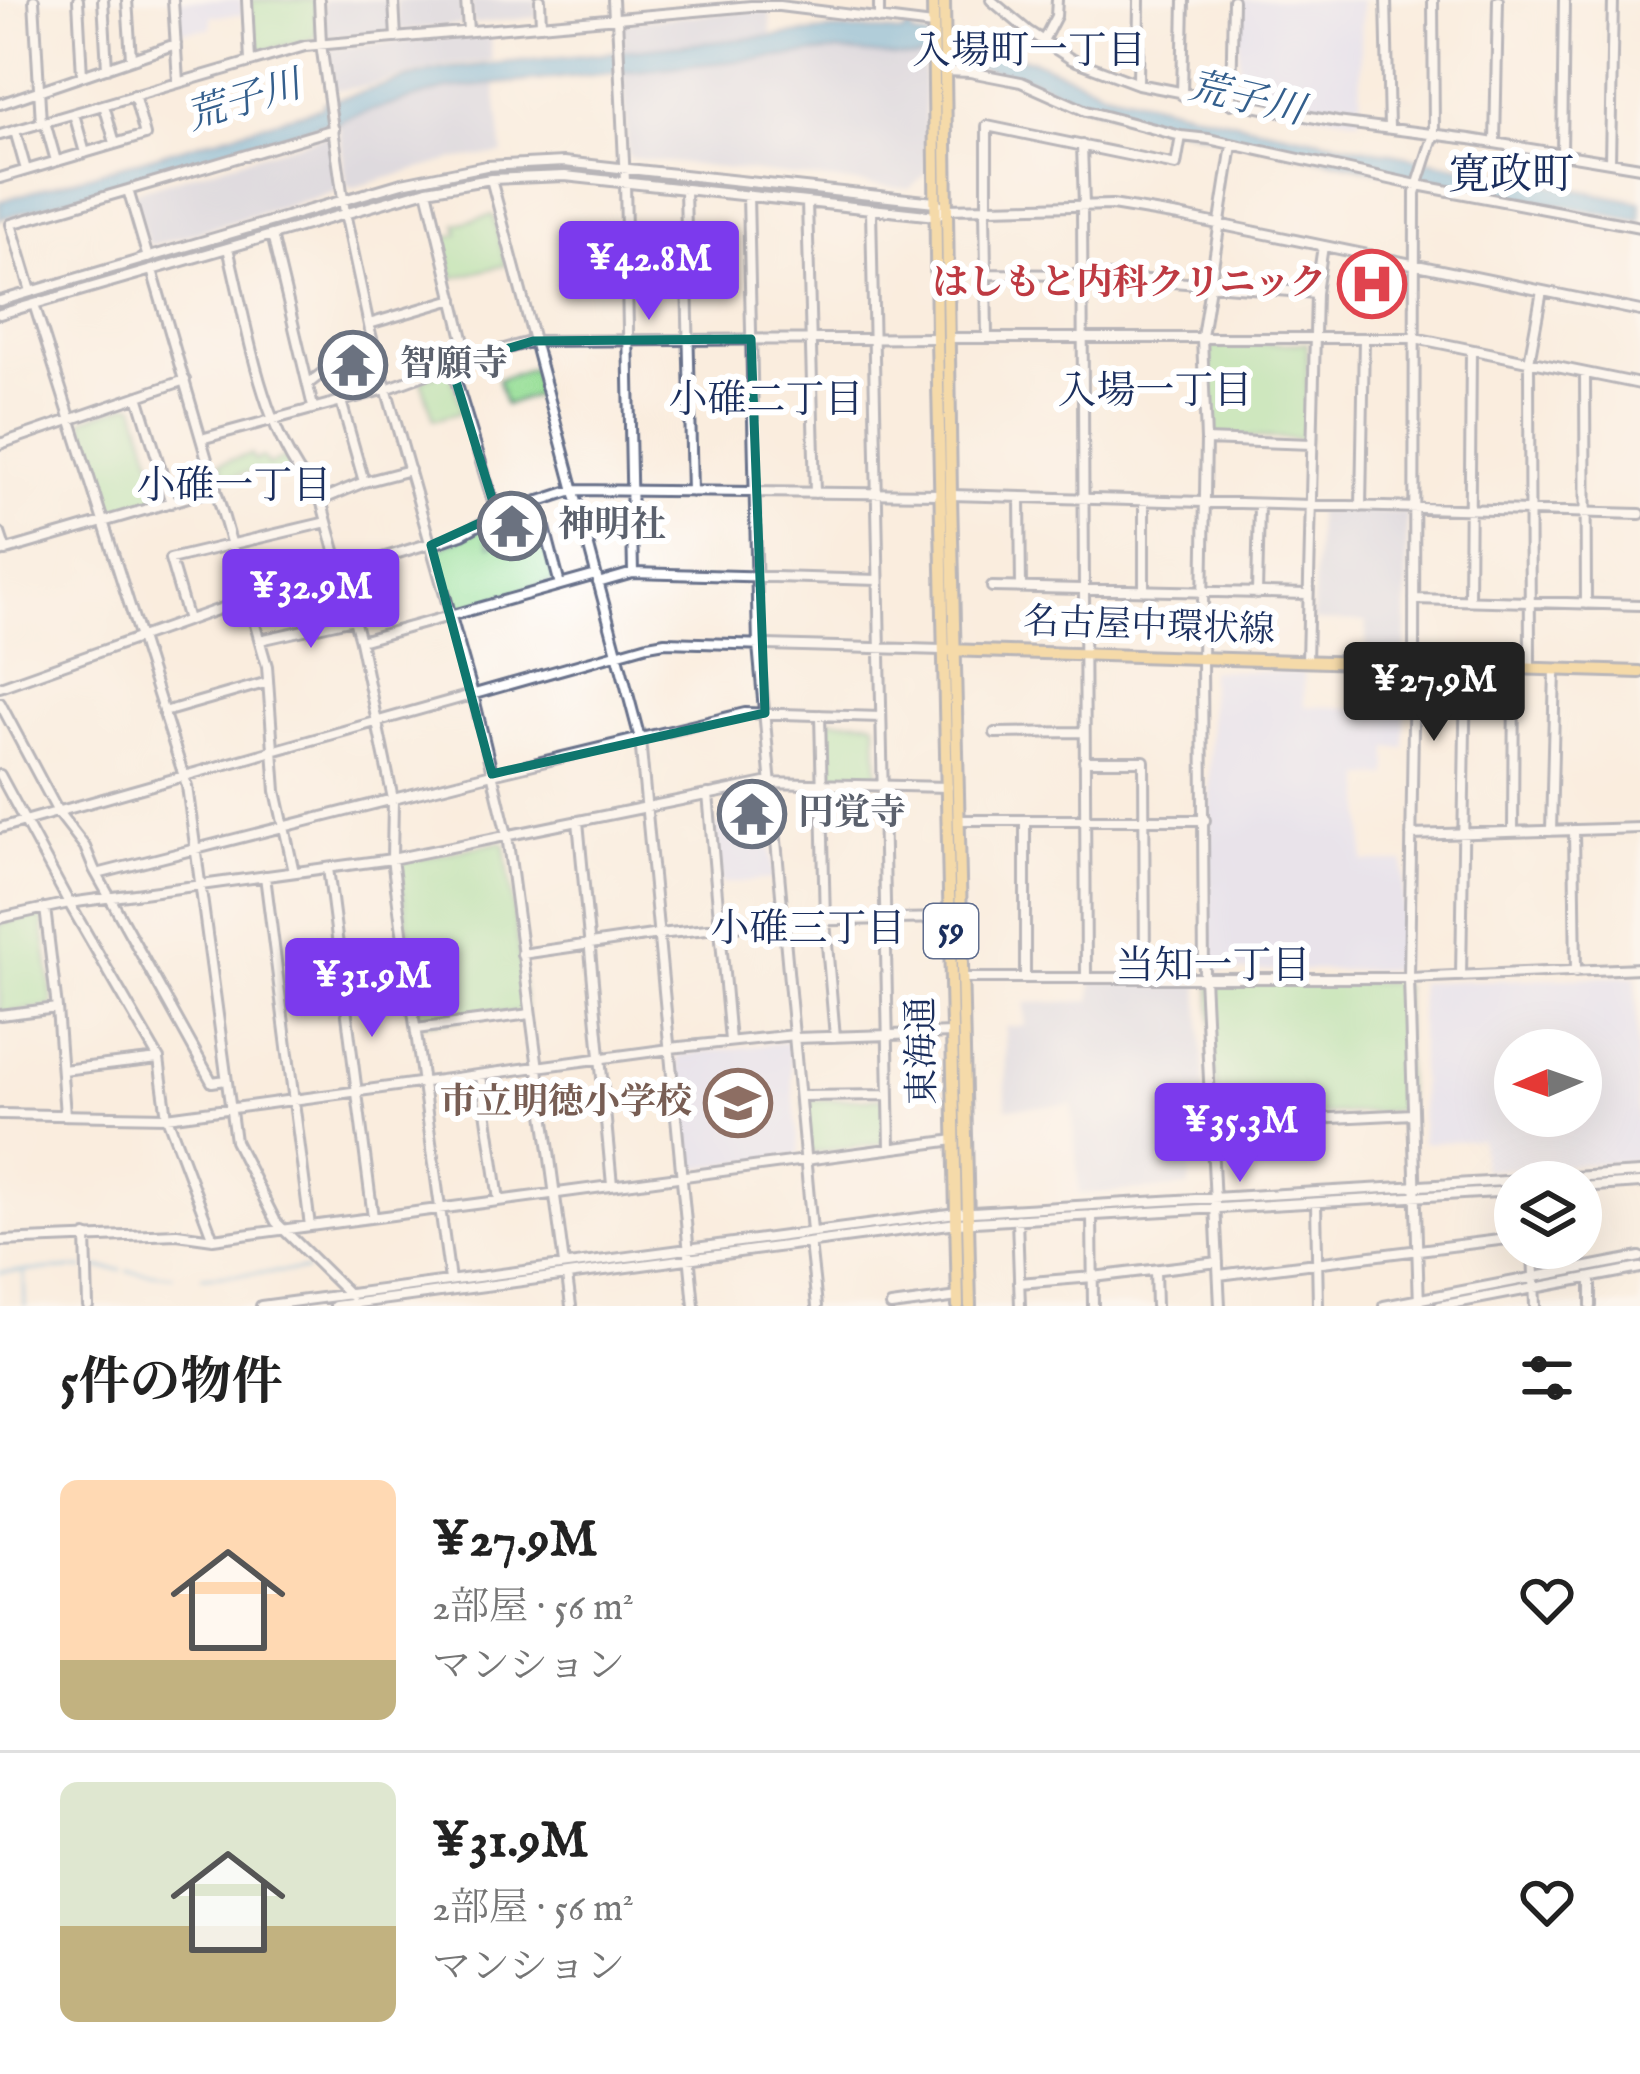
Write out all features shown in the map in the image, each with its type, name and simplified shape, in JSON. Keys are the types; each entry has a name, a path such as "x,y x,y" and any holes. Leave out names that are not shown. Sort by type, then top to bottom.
{"main road":[{"path":"933,0 940,64 950,650"},
{"path":"937,34 944,0"},
{"name":"名古屋中環状線","path":"950,650 1640,672"},
{"name":"東海通","path":"950,650 948,787 963,978 958,1302"},
{"name":"東海通","path":"950,650 959,820 955,1140 970,1306"}],"street":[{"path":"34,0 43,122 56,161"},
{"path":"78,0 82,76"},
{"path":"103,0 107,68"},
{"path":"127,0 131,59"},
{"path":"173,0 178,83"},
{"path":"247,0 250,61"},
{"path":"319,0 345,213 370,330 473,694 507,835 564,1264"},
{"path":"394,0 396,38"},
{"path":"466,0 468,32"},
{"path":"539,0 541,25"},
{"path":"613,0 625,182 633,573"},
{"path":"878,0 879,19"},
{"path":"991,0 1028,31 1089,68 1138,84 1231,104 1640,167"},
{"path":"1043,40 1056,16 1057,0"},
{"path":"1138,84 1139,0"},
{"path":"1182,94 1184,0"},
{"path":"1231,104 1233,0"},
{"path":"1386,0 1388,128"},
{"path":"1419,1302 1409,978 1415,193 1434,134 1433,0"},
{"path":"1495,143 1498,0"},
{"path":"1562,154 1564,0"},
{"path":"1610,162 1612,0"},
{"path":"0,135 321,44 751,3 879,19 937,34"},
{"path":"0,104 176,44"},
{"path":"940,64 1021,82 1086,111 1181,136 1640,226"},
{"path":"0,178 145,135 134,95"},
{"path":"104,104 116,143"},
{"path":"74,113 85,153"},
{"path":"0,227 334,126"},
{"path":"987,337 987,126 1176,164 1181,136"},
{"path":"15,130 26,170"},
{"path":"1220,1306 1204,976 1206,440 1202,337 1232,145"},
{"path":"1082,146 1086,977"},
{"path":"0,301 402,183 486,166 564,162 939,209"},
{"path":"0,314 428,190 491,179 566,176 871,208 1083,205 1138,209 1640,311"},
{"path":"491,179 640,739 694,1306"},
{"path":"685,188 692,492"},
{"path":"128,190 148,258"},
{"path":"428,190 468,359"},
{"path":"748,195 758,645 812,1231"},
{"path":"807,202 815,493"},
{"path":"871,208 890,1148"},
{"path":"11,224 31,291"},
{"path":"272,235 313,407"},
{"path":"1307,661 1316,293 1323,246"},
{"path":"228,248 271,418 300,477 322,500 360,641 393,800 392,859 453,1306"},
{"path":"152,270 260,640 268,682 275,791 294,872"},
{"path":"986,274 1082,274 1316,293"},
{"path":"1530,668 1529,362 1542,291"},
{"path":"308,384 370,330 454,298"},
{"path":"34,304 184,776 235,1142 271,1215 360,1304"},
{"path":"1361,507 1364,338"},
{"path":"201,439 386,389 533,341 1415,338 1640,384"},
{"path":"1469,600 1471,350"},
{"path":"451,365 497,515"},
{"path":"1585,373 1586,604"},
{"path":"0,444 184,380"},
{"path":"138,396 171,502"},
{"path":"341,400 364,482"},
{"path":"1206,440 1312,444"},
{"path":"322,500 410,470"},
{"path":"0,533 3,552 216,489"},
{"path":"0,687 248,599 431,544 497,515 573,490 946,494 1640,514"},
{"path":"1020,497 1021,588"},
{"path":"538,501 560,584"},
{"path":"1144,501 1144,591"},
{"path":"1257,594 1259,504"},
{"path":"188,620 170,559 327,522"},
{"path":"360,641 560,584 633,573 878,580"},
{"path":"992,587 1308,594"},
{"path":"1414,599 1640,605"},
{"path":"260,640 353,619"},
{"path":"0,828 665,642 950,650"},
{"path":"1461,976 1466,666"},
{"path":"1513,832 1514,668"},
{"path":"1552,831 1555,669"},
{"path":"164,712 268,682"},
{"path":"0,703 58,812 85,847 212,1082 226,1080"},
{"path":"97,874 746,713 881,717"},
{"path":"820,715 825,920 835,1036"},
{"path":"995,733 1084,732"},
{"path":"1084,761 1144,761 1145,977"},
{"path":"0,775 159,1059 167,1117 213,1239"},
{"path":"0,918 69,903 392,859 771,782 948,787"},
{"path":"708,794 730,1042"},
{"path":"959,820 1204,820"},
{"path":"1025,820 1025,976"},
{"path":"578,821 613,1185"},
{"path":"1411,836 1640,828"},
{"path":"1574,830 1576,972"},
{"path":"328,868 373,1217"},
{"path":"265,876 310,1226"},
{"path":"44,908 65,1115"},
{"path":"521,954 784,921 956,918"},
{"path":"963,978 1409,978 1640,968"},
{"path":"0,1015 57,1008"},
{"path":"416,1029 530,1014"},
{"path":"0,1114 167,1117 730,1042 795,1036 953,1034"},
{"path":"62,1070 159,1059"},
{"path":"481,1076 499,1200"},
{"path":"800,1096 889,1095"},
{"path":"1212,1124 1413,1114"},
{"path":"0,1241 177,1234 213,1239 955,1140"},
{"path":"335,1306 564,1264 810,1243 962,1217 1017,1219 1215,1203 1316,1203 1640,1173"},
{"path":"1602,1186 1640,1184"},
{"path":"260,1306 566,1276 812,1231 962,1217 1494,1191"},
{"path":"1316,1203 1318,1306"},
{"path":"1092,1216 1094,1306"},
{"path":"1017,1219 1020,1306"},
{"path":"86,1236 88,1306"},
{"path":"1219,1275 1494,1241"},
{"path":"810,1243 817,1306"},
{"path":"1440,1306 1477,1302 1640,1257"},
{"path":"1019,1283 1218,1262"},
{"path":"1384,1306 1640,1268"},
{"path":"1534,1269 1534,1306"},
{"path":"1155,1270 1156,1306"},
{"path":"566,1276 571,1306"},
{"path":"1591,1278 1591,1306"},
{"path":"891,1306 958,1302"}],"highlighted area":[{"path":"751,339 765,713 492,774 431,545 497,515 451,365 533,341"}],"shaded area":[{"path":"177,0 242,0 243,15 211,16 211,29 179,31"},
{"path":"323,0 391,0 393,29 328,38"},
{"path":"396,0 462,0 463,23 401,31"},
{"path":"470,0 537,0 538,17 475,24"},
{"path":"1239,0 1362,0 1360,120 1239,101"},
{"path":"770,10 771,36 622,51 622,22"},
{"path":"490,33 492,61 442,66 334,91 329,48"},
{"path":"838,51 924,56 926,174 909,189 628,155 623,72"},
{"path":"495,84 503,154 452,160 347,186 338,123 343,119 430,92"},
{"path":"326,135 331,138 336,191 148,244 133,195 136,191"},
{"path":"1317,510 1407,515 1406,647 1401,653 1366,652 1366,622 1313,621"},
{"path":"1210,670 1304,673 1304,706 1405,709 1405,748 1388,748 1388,776 1364,777 1364,862 1404,862 1402,964 1397,970 1209,968"},
{"path":"768,821 774,879 721,884 715,825"},
{"path":"1636,976 1636,1161 1494,1161 1494,1169 1483,1170 1481,1140 1422,1143 1419,982"},
{"path":"1092,981 1199,984 1206,1127 1192,1128 1189,1187 1079,1194 1072,1105 1006,1108 1005,1027 1025,1026 1025,1003 1091,1001"},
{"name":"市立明徳小学校","path":"789,1045 797,1155 688,1167 677,1055"}],"green space":[{"path":"250,0 315,0 317,34 313,39 257,52"},
{"path":"493,215 506,265 453,278 443,238 458,234 456,224"},
{"path":"1307,343 1307,439 1212,434 1209,345"},
{"path":"533,368 540,394 505,405 498,380"},
{"path":"447,370 462,412 434,420 421,380"},
{"path":"135,405 163,496 112,515 83,423"},
{"path":"251,454 254,460 263,457 268,465 286,457 294,472 259,477 257,470 225,479 220,463"},
{"path":"483,528 490,546 526,534 529,544 544,539 555,581 459,610 454,607 438,552"},
{"path":"827,720 873,721 878,779 828,780"},
{"path":"501,842 526,1008 423,1024 400,862"},
{"path":"38,915 53,1004 0,1013 0,924"},
{"path":"1213,981 1398,982 1404,987 1407,1106 1404,1110 1221,1119 1217,1116"},
{"path":"882,1098 884,1143 808,1150 806,1100"}],"water":[{"path":"907,27 912,35 1032,60 1108,92 1249,125 1640,202 1640,221 1172,126 1095,108 1032,79 925,56 838,51 446,89 0,219 0,201 442,69 836,30 904,33"}],"waterway":[{"path":"92,1267 121,1270"},
{"path":"0,1272 83,1268"},
{"path":"202,1277 306,1270"},
{"path":"128,1271 173,1276"},
{"path":"24,1272 25,1306"}],"place":[{"name":"はしもと内科クリニック","path":"1372,284"},
{"name":"智願寺","path":"353,365"},
{"name":"神明社","path":"512,526"},
{"name":"円覚寺","path":"752,814"},
{"name":"市立明徳小学校","path":"738,1103"}],"district":[{"name":"入場町一丁目","path":"1029,52"},
{"name":"寛政町","path":"1511,176"},
{"name":"入場一丁目","path":"1155,392"},
{"name":"小碓二丁目","path":"766,401"},
{"name":"小碓一丁目","path":"234,487"},
{"name":"小碓三丁目","path":"808,930"},
{"name":"当知一丁目","path":"1213,967"}],"water label":[{"name":"荒子川","path":"1246,100"},
{"name":"荒子川","path":"244,102"}]}
